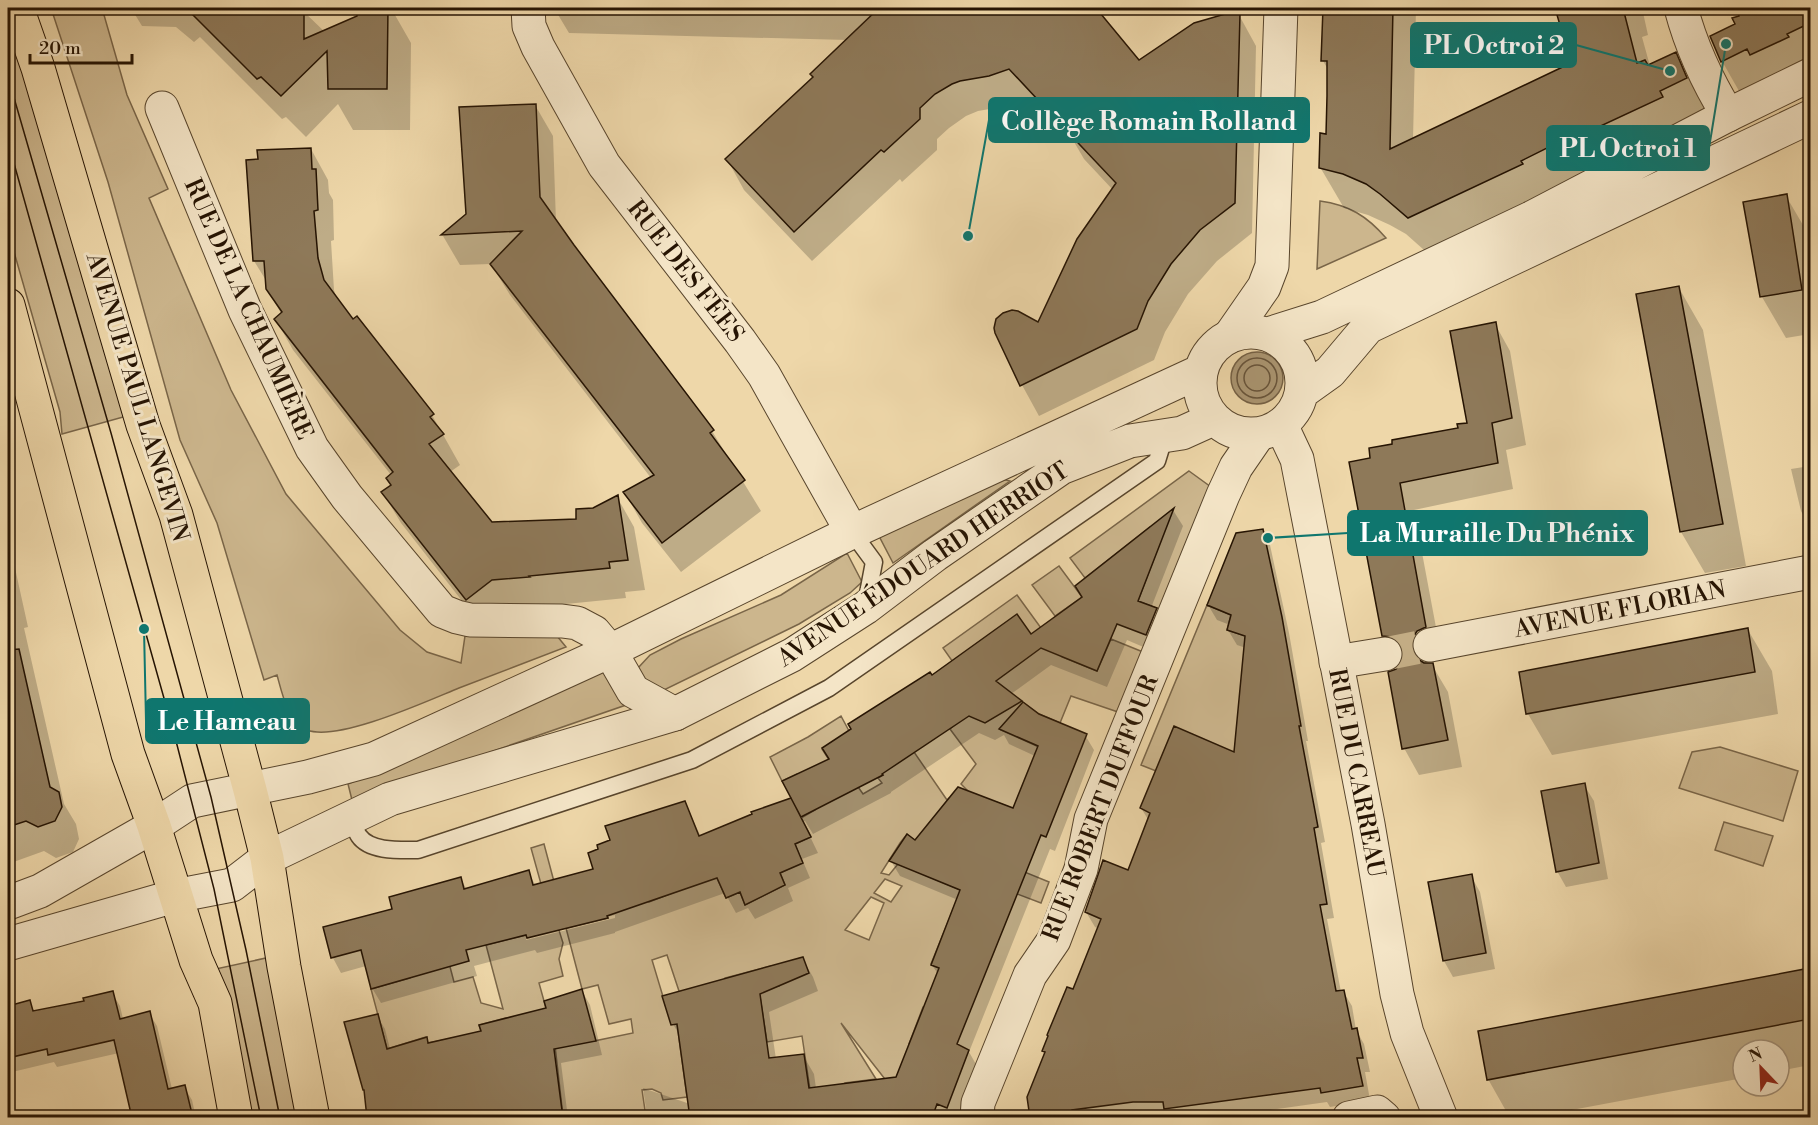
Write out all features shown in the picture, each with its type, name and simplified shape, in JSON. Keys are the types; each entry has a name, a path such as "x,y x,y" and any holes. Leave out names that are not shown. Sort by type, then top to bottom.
{"main road":[{"name":"AVENUE PAUL LANGEVIN","path":"17,8 41,79 143,425 176,514 250,790 267,858 284,967 313,1118"},
{"path":"8,305 128,754 154,826 196,960 215,1004 236,1118"}],"street":[{"name":"RUE DES FÉES","path":"528,8 529,26 538,47 604,165 764,375 852,532"},
{"path":"1230,336 1264,287 1272,266 1281,8"},
{"path":"1577,227 1612,193 1719,146 1730,135 1728,115 1712,89 1688,36 1681,8"},
{"path":"1269,334 1322,317 1531,218 1728,115 1810,75"},
{"name":"RUE DE LA CHAUMIÈRE","path":"162,108 245,310 312,448 347,497 442,611 470,620 576,623 594,632 610,651 633,691 675,714"},
{"path":"1302,392 1330,372 1368,327 1810,117"},
{"path":"1243,332 1269,334 1283,342 1299,364 1303,377 1302,392 1295,410 1269,430 1242,434 1226,429 1214,419 1204,405 1199,388 1201,371 1207,357 1217,345 1230,336 1243,332"},
{"name":"AVENUE ÉDOUARD HERRIOT","path":"250,790 374,759 610,651 852,532 1201,371"},
{"name":"AVENUE ÉDOUARD HERRIOT","path":"267,858 390,799 675,714 792,655 865,608 935,555 1061,468 1130,441 1182,433 1214,419"},
{"name":"RUE DU CARREAU","path":"1269,430 1297,459 1368,824 1397,994 1407,1033 1441,1118"},
{"name":"RUE ROBERT DUFFOUR","path":"977,1118 978,1103 1030,975 1054,940 1081,869 1091,819 1223,495 1236,467 1269,430"},
{"name":"AVENUE FLORIAN","path":"1430,645 1810,572"},
{"path":"1336,662 1385,654"},
{"path":"8,903 40,891 154,826 192,801 250,790"},
{"path":"8,944 175,896 232,885 267,858"},
{"path":"1349,1118 1377,1112 1384,1118"}],"lane":[{"path":"351,819 360,838 378,849 418,850 692,760 830,688 1157,461 1165,435"},
{"path":"852,532 874,562 865,608"}],"shaded area":[{"path":"51,8 102,8 127,95 168,189 149,198 231,390 286,494 400,630 427,652 461,663 465,636 553,631 566,647 405,710 360,725 321,732 307,730 295,721 287,707 277,675 264,680 217,523 180,440 108,182"},
{"path":"8,20 134,414 62,434 60,412 8,231"},
{"path":"1320,201 1340,205 1357,213 1386,238 1317,269"},
{"path":"1189,471 1211,487 1161,610 1138,601 1162,537 1150,527 1085,578 1070,558"},
{"path":"1002,479 1010,481 893,563 879,536"},
{"path":"847,553 862,582 850,593 799,624 664,690 644,683 638,668 650,655 781,595"},
{"path":"1059,566 1082,597 1055,616 1032,585"},
{"path":"1017,595 1062,657 1097,671 1111,639 1143,652 1118,712 1071,696 1060,723 1039,714 1024,703 1001,730 1039,747 1014,809 996,802 978,852 940,838 925,875 961,890 931,964 943,970 928,1008 923,1007 909,1044 917,1048 899,1097 841,1023 876,1079 845,1083 846,1092 811,1096 802,1036 767,1042 759,990 779,986 771,966 725,978 727,985 681,997 667,955 652,960 667,1010 675,1009 687,1097 663,1100 661,1093 652,1089 642,1090 646,1117 555,1117 563,1116 554,1037 592,1028 594,1041 633,1033 631,1019 609,1024 598,985 582,989 566,928 608,918 602,901 644,887 649,902 716,876 726,898 740,892 745,905 785,885 780,873 802,862 795,844 811,837 801,818 815,810 797,774 782,781 770,757 841,716 849,731 822,749 831,763 839,758 847,770 840,774 847,785 854,781 863,794 882,783 878,778 883,775 879,770 889,764 870,735 892,720 947,800 949,798 958,801 967,790 961,784 976,764 950,729 981,702 943,648","holes":["924,830 930,834 903,866 898,864 889,875 881,873 907,834 915,841","885,879 902,886 891,902 874,893","871,897 884,903 869,940 845,930"]},
{"path":"1207,605 1231,615 1227,630 1249,637 1255,748 1156,771 1141,765"},
{"path":"602,670 626,705 352,800 348,784"},
{"path":"1720,747 1798,771 1783,821 1679,788 1692,752"},
{"path":"1724,822 1773,836 1763,866 1715,850"},
{"path":"544,844 565,923 546,902 531,848"},
{"path":"988,857 1049,882 1041,903 996,886"},
{"path":"538,904 558,927 563,943 559,959 563,976 539,983 554,1037 513,1046 523,1117 510,1117 506,1091 472,1094 473,1108 448,1111 448,1117 439,1117 433,1064 458,1058 454,1038 428,1043 426,1037 387,1049 371,989 410,978 409,973 449,963 454,982 473,977 481,1003 503,1009 486,945 526,935 519,909","holes":["506,1018 513,1046 488,1052 479,1025"]},
{"path":"266,958 298,1117 248,1117 211,970"}],"water":[{"path":"1252,352 1262,352 1276,359 1283,378 1276,397 1262,404 1252,404 1242,400 1235,393 1231,383 1231,373 1235,363 1242,356"}],"building":[{"path":"186,8 304,8 304,39 357,16 357,8 388,8 387,89 328,89 327,51 281,96 261,77 257,79"},
{"path":"879,8 1096,8 1139,60 1194,23 1225,14 1240,14 1235,203 1200,230 1171,264 1148,301 1137,329 1020,386 995,333 996,319 1012,310 1038,322 1077,239 1116,183 1064,128 1058,107 1039,101 1009,69 989,76 960,81 935,94 920,108 920,119 884,152 881,150 794,232 725,159 813,77 810,74"},
{"path":"1323,8 1393,8 1390,149 1571,63 1555,8 1623,8 1637,63 1645,60 1648,65 1676,52 1687,78 1660,91 1663,97 1577,137 1575,134 1521,161 1523,164 1408,218 1366,184 1343,174 1319,168 1320,133 1326,134 1327,96 1327,61 1321,61"},
{"path":"1737,8 1810,8 1810,23 1787,34 1789,37 1750,55 1747,49 1721,62 1710,36 1735,24 1732,18 1739,16"},
{"path":"536,104 540,197 714,430 710,433 745,480 662,543 623,492 654,475 490,264 522,231 441,235 466,214 459,107"},
{"path":"311,148 312,169 316,169 318,210 314,211 318,258 324,280 353,319 357,316 434,414 430,417 444,434 429,444 492,522 576,519 576,509 593,508 618,495 628,560 609,562 610,568 492,580 466,600 381,492 391,485 386,478 393,472 274,319 282,312 266,289 264,261 253,261 246,160 258,159 257,150"},
{"path":"1787,194 1802,290 1760,297 1743,202"},
{"path":"1679,286 1723,524 1680,532 1636,294"},
{"path":"1496,322 1512,418 1492,423 1498,463 1400,483 1426,627 1417,631 1412,639 1412,648 1416,658 1424,663 1433,663 1448,740 1402,749 1388,672 1396,669 1402,661 1403,650 1400,643 1392,637 1382,636 1349,462 1370,458 1369,448 1392,444 1392,440 1458,428 1457,424 1467,423 1450,331"},
{"path":"1174,508 1138,601 1157,608 1146,635 1117,624 1097,671 1041,648 996,681 1022,701 985,723 969,716 883,775 801,817 782,781 829,759 822,748 851,729 848,724 930,672 932,675 1017,614 1031,634 1082,597 1075,586"},
{"path":"1263,529 1282,617 1318,827 1314,828 1327,904 1320,905 1336,991 1344,990 1352,1029 1357,1028 1363,1058 1357,1058 1363,1086 1321,1093 1320,1088 1164,1109 1163,1102 1133,1102 1072,1110 1072,1115 1030,1118 1027,1097 1045,1052 1042,1051 1047,1035 1067,987 1073,989 1101,919 1085,912 1103,860 1128,870 1150,813 1140,808 1174,726 1234,752 1245,636 1227,630 1231,615 1207,605 1236,533"},
{"path":"1748,628 1755,672 1526,714 1519,672"},
{"path":"19,649 50,787 59,792 62,807 55,821 38,827 26,821 8,827 8,650"},
{"path":"1023,702 1039,714 1087,734 1046,837 1041,835 957,1044 969,1050 947,1108 937,1104 932,1118 690,1118 677,1024 671,1025 662,996 803,957 809,973 760,994 769,1058 804,1054 809,1088 896,1077 939,968 931,965 960,890 889,861 907,834 915,840 958,787 1013,808 1038,746 999,729"},
{"path":"1585,783 1599,863 1556,872 1541,791"},
{"path":"791,798 811,837 795,844 803,863 780,873 785,885 745,905 740,892 726,898 717,878 607,916 608,918 466,950 469,961 371,989 361,950 331,958 323,927 392,909 389,897 461,877 464,889 529,870 533,885 593,869 588,853 598,849 597,845 610,840 605,826 685,801 699,836 752,814 751,812"},
{"path":"1472,874 1486,953 1443,961 1428,882"},
{"path":"1810,968 1810,1019 1487,1080 1478,1031"},
{"path":"582,989 596,1041 554,1049 563,1118 367,1118 364,1090 344,1022 378,1014 387,1049 427,1037 428,1043 481,1031 479,1025 546,1008 544,1001"},
{"path":"113,991 120,1019 150,1011 168,1089 185,1085 193,1118 132,1118 114,1040 48,1055 47,1049 8,1058 8,1006 30,1000 33,1011 84,1001 83,998"}],"tunnel":[{"path":"1385,654 1430,645"}],"tram line":[{"path":"8,77 111,433 211,797 246,950 280,1118"},
{"path":"8,142 176,741 214,889 261,1118"}],"place":[{"name":"PL Octroi 1","path":"1726,44"},
{"name":"PL Octroi 2","path":"1670,71"},
{"name":"Collège Romain Rolland","path":"968,236"},
{"name":"La Muraille Du Phénix","path":"1268,538"},
{"name":"Le Hameau","path":"144,629"}]}
